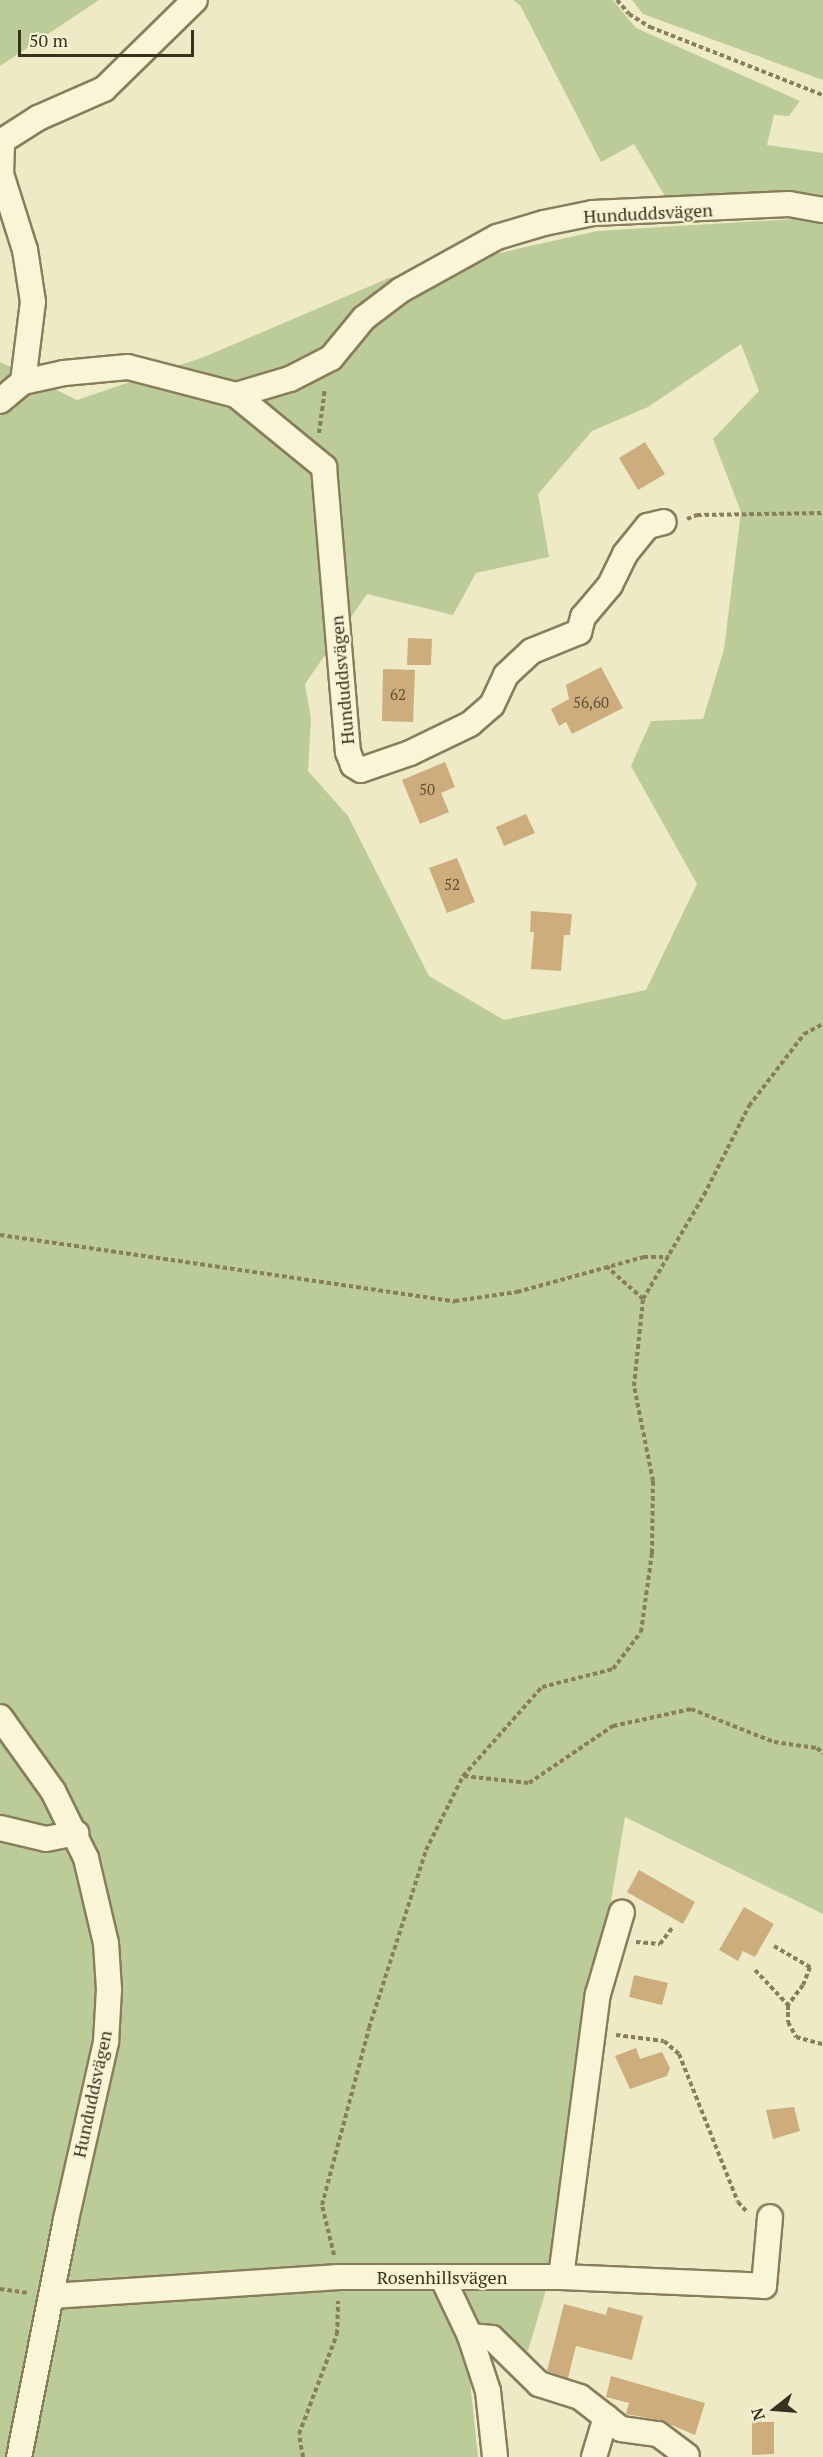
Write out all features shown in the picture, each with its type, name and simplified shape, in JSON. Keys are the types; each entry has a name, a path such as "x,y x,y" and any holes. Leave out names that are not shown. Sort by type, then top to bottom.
{"street":[{"path":"23,382 33,302 25,250 2,174 2,141 38,118 105,89 195,0"},
{"name":"Hunduddsvägen","path":"236,395 290,379 332,358 364,318 401,290 507,234 593,213 789,204 823,210"},
{"path":"0,401 23,382 64,373 128,367 236,395 324,467"},
{"name":"Hunduddsvägen","path":"324,467 348,752 353,765 362,770 410,753 470,724 485,712 492,705 506,675 532,651 579,632 583,616 610,585 625,554 648,526 664,522"},
{"name":"Hunduddsvägen","path":"0,1717 53,1791 76,1833 98,1901 109,1989 106,2043 19,2457"},
{"path":"0,1828 45,1839 76,1833"},
{"path":"561,2277 598,1994 622,1912"},
{"name":"Rosenhillsvägen","path":"52,2296 339,2277 561,2277 764,2286 770,2217"},
{"path":"442,2277 470,2336 488,2391 495,2457"},
{"path":"470,2336 492,2338 538,2384 580,2397 621,2429 658,2434 687,2456"},
{"path":"594,2457 606,2417"}],"path":[{"path":"617,0 650,27 823,95"},
{"path":"324,467 318,429 332,358"},
{"path":"664,522 676,525 697,514 823,513"},
{"path":"303,2457 299,2434 337,2334 339,2277 322,2205 369,2028 426,1850 463,1776 542,1687 613,1669 641,1632 652,1553 653,1481 634,1386 642,1299 669,1257 749,1106 804,1034 823,1023"},
{"path":"0,1235 454,1301 517,1292 605,1265 644,1257 669,1257"},
{"path":"605,1265 642,1299"},
{"path":"463,1776 529,1783 613,1726 691,1709 774,1742 817,1748 823,1753"},
{"path":"615,1936 660,1944 672,1928"},
{"path":"774,1946 810,1967 803,1985 788,2005 788,2022 796,2037 823,2044"},
{"path":"755,1970 788,2005"},
{"path":"592,2041 616,2035 644,2036 664,2041 679,2054 738,2202 749,2214 770,2217"}],"green space":[{"path":"0,0 99,0 0,66"},
{"path":"513,0 613,0 636,28 800,101 789,116 774,115 767,145 823,153 823,198 808,194 666,198 634,144 601,162 520,5"},
{"path":"632,0 823,0 823,80 643,14"},
{"path":"809,218 823,222 823,1914 625,1817 550,2266 539,2266 546,2290 528,2351 465,2335 478,2457 0,2457 0,362 77,400 204,357 389,278 597,231","holes":["741,344 759,391 713,439 741,512 724,649 703,719 651,721 631,766 697,884 646,990 504,1020 429,976 348,816 308,771 311,719 305,684 367,594 453,615 476,573 549,557 538,494 592,431 648,407"]}],"building":[{"path":"645,442 665,474 638,490 619,458"},
{"path":"408,638 432,639 431,665 407,665"},
{"path":"601,667 623,708 572,734 566,722 559,726 551,709 569,699 566,685"},
{"path":"383,669 415,670 413,722 382,721"},
{"path":"445,762 455,787 441,793 449,812 420,824 402,780"},
{"path":"526,814 535,833 504,846 496,827"},
{"path":"457,858 475,902 447,913 429,868"},
{"path":"531,911 572,914 570,935 564,935 561,971 531,969 534,932 530,932"},
{"path":"639,1870 695,1902 683,1924 627,1892"},
{"path":"744,1907 774,1924 755,1957 743,1951 738,1961 719,1950"},
{"path":"634,1975 668,1983 662,2005 629,1997"},
{"path":"636,2048 640,2059 662,2052 670,2068 667,2076 630,2089 615,2056"},
{"path":"794,2107 800,2131 773,2139 766,2110"},
{"path":"564,2304 606,2315 608,2307 643,2316 632,2360 576,2346 568,2378 547,2371"},
{"path":"611,2376 705,2403 695,2435 660,2420 626,2414 629,2403 606,2397"},
{"path":"752,2422 774,2422 774,2454 752,2455"}]}
